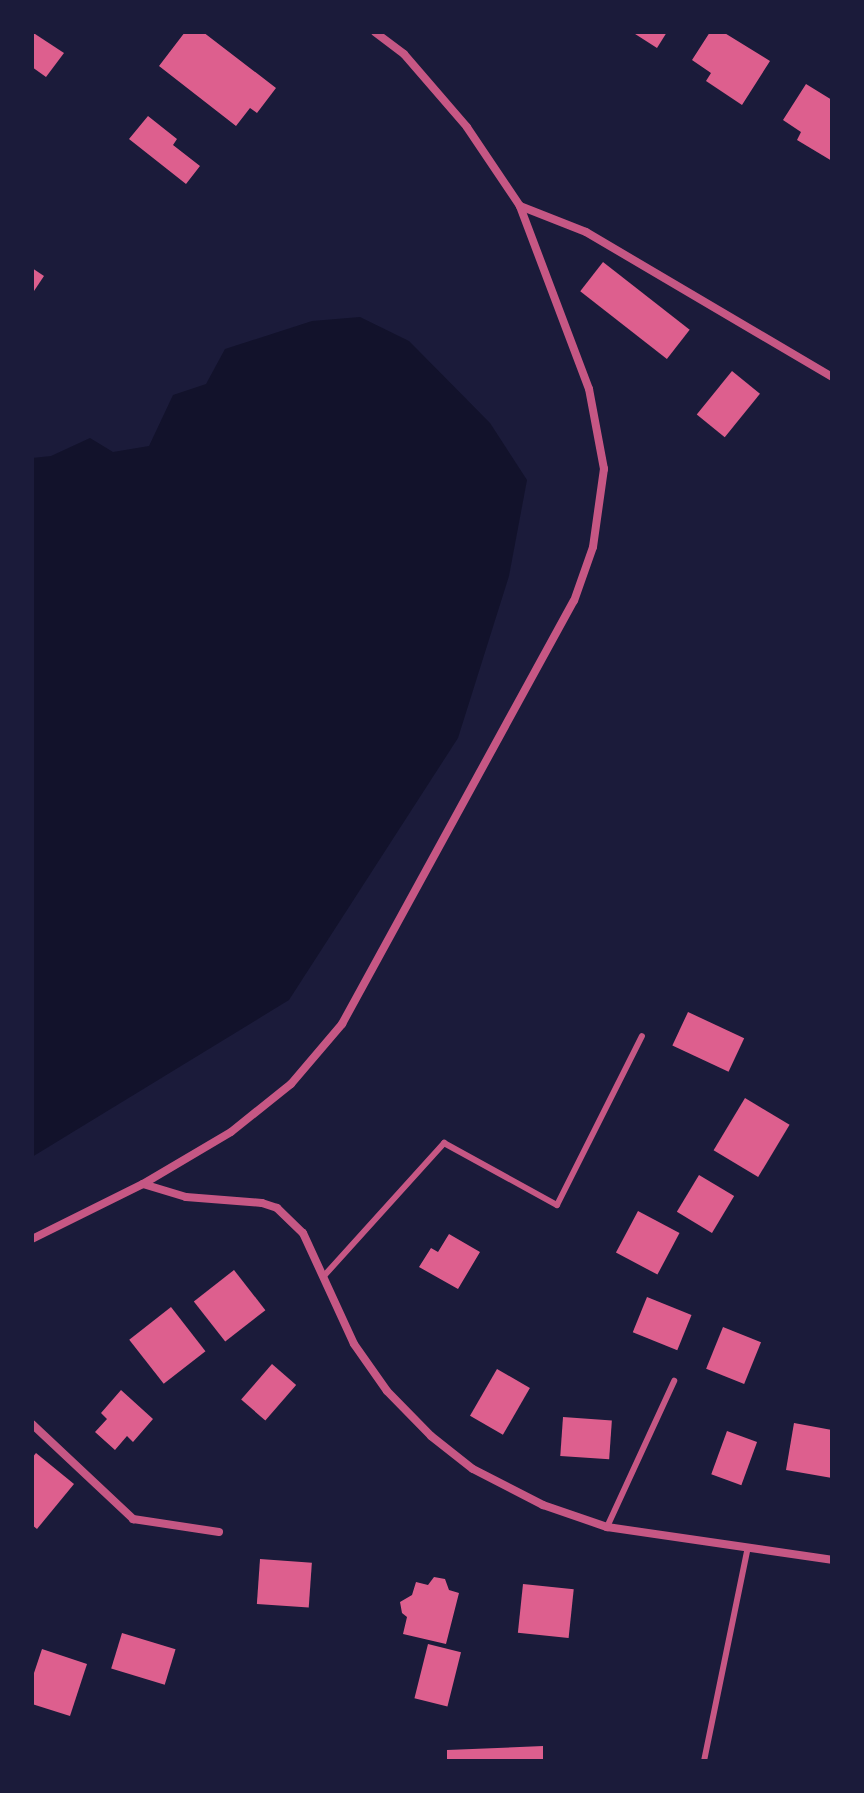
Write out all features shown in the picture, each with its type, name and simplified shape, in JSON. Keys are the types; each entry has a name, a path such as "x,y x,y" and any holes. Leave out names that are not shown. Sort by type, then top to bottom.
{"street":[{"path":"32,1239 143,1184 231,1132 291,1084 342,1024 574,601 593,547 604,469 589,389 520,206 467,127 404,54 381,34"},
{"path":"520,206 586,232 832,377"},
{"path":"143,1184 186,1197 262,1203 277,1208 303,1233 354,1344 387,1391 431,1436 473,1469 543,1505 607,1527 832,1560"},
{"path":"32,1424 133,1519 219,1532"}],"lane":[{"path":"323,1277 444,1143 557,1205 642,1036"},
{"path":"607,1527 674,1381"},
{"path":"704,1761 748,1547"}],"shaded area":[{"path":"360,317 409,341 490,423 527,480 509,576 458,738 289,1000 32,1157 32,458 51,456 90,438 113,452 149,446 173,395 206,384 225,349 312,321"}],"building":[{"path":"32,32 64,53 46,77 32,67"},
{"path":"185,32 203,32 276,88 257,113 250,108 236,126 159,66"},
{"path":"632,32 667,32 657,48"},
{"path":"710,32 723,32 770,61 742,105 706,81 711,73 692,60"},
{"path":"806,84 832,100 832,161 797,140 801,132 783,120"},
{"path":"148,116 177,139 173,145 200,166 186,184 129,139"},
{"path":"603,262 690,330 667,359 580,291"},
{"path":"32,268 44,276 32,294"},
{"path":"732,371 760,394 725,437 697,415"},
{"path":"688,1012 744,1038 729,1072 672,1046"},
{"path":"745,1098 790,1125 758,1177 714,1150"},
{"path":"699,1175 734,1196 712,1233 677,1212"},
{"path":"638,1211 679,1233 657,1275 616,1252"},
{"path":"449,1234 480,1252 458,1289 419,1267 431,1248 438,1252"},
{"path":"234,1270 265,1310 225,1342 194,1301"},
{"path":"647,1297 692,1315 677,1350 633,1332"},
{"path":"171,1307 205,1351 164,1384 129,1340"},
{"path":"723,1327 761,1342 744,1384 706,1369"},
{"path":"272,1364 296,1385 265,1420 241,1399"},
{"path":"497,1369 530,1388 503,1435 470,1416"},
{"path":"121,1390 153,1419 133,1442 127,1436 115,1450 95,1432 107,1419 101,1413"},
{"path":"563,1417 612,1420 609,1459 560,1456"},
{"path":"794,1423 832,1430 832,1478 786,1470"},
{"path":"727,1431 757,1442 741,1485 711,1474"},
{"path":"36,1453 74,1484 37,1529 32,1525 32,1458"},
{"path":"260,1559 312,1563 309,1608 257,1604"},
{"path":"434,1577 445,1579 449,1590 459,1593 446,1644 403,1634 407,1617 402,1613 400,1602 412,1595 416,1582 428,1585"},
{"path":"523,1584 574,1589 569,1638 518,1633"},
{"path":"122,1633 176,1649 165,1685 111,1668"},
{"path":"428,1644 461,1652 447,1707 414,1698"},
{"path":"42,1649 87,1664 70,1716 32,1704 32,1679"},
{"path":"543,1746 543,1761 447,1761 447,1750"}]}
